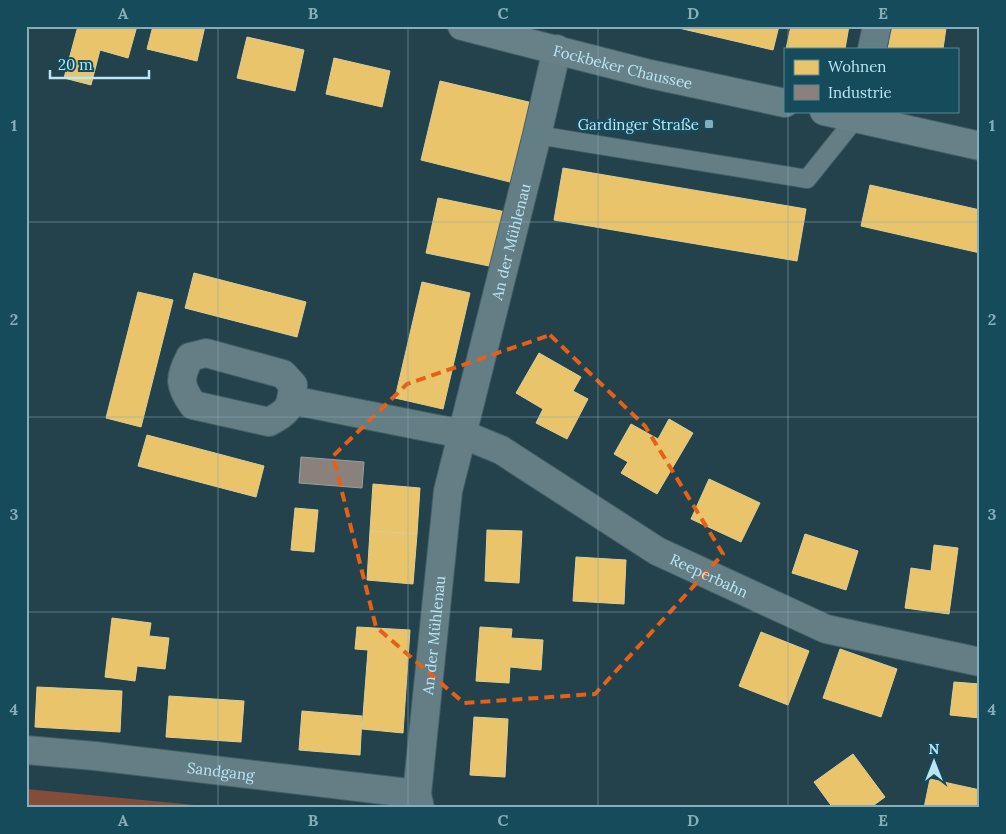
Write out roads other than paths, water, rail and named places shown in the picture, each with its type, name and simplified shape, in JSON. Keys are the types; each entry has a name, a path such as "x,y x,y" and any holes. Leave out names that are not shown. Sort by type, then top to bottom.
{"main road":[{"name":"Fockbeker Chaussee","path":"462,26 650,74 784,103"},
{"path":"832,112 857,115 980,146"}],"street":[{"path":"872,48 877,26"},
{"name":"An der Mühlenau","path":"418,801 448,491 557,49"},
{"path":"291,400 462,434"},
{"name":"Reeperbahn","path":"462,434 502,450 657,551 826,629 980,662"},
{"name":"Sandgang","path":"26,750 95,756 418,801"}],"lane":[{"path":"537,135 807,179 857,115"}],"place":[{"name":"Gardinger Straße","path":"709,124"}]}
